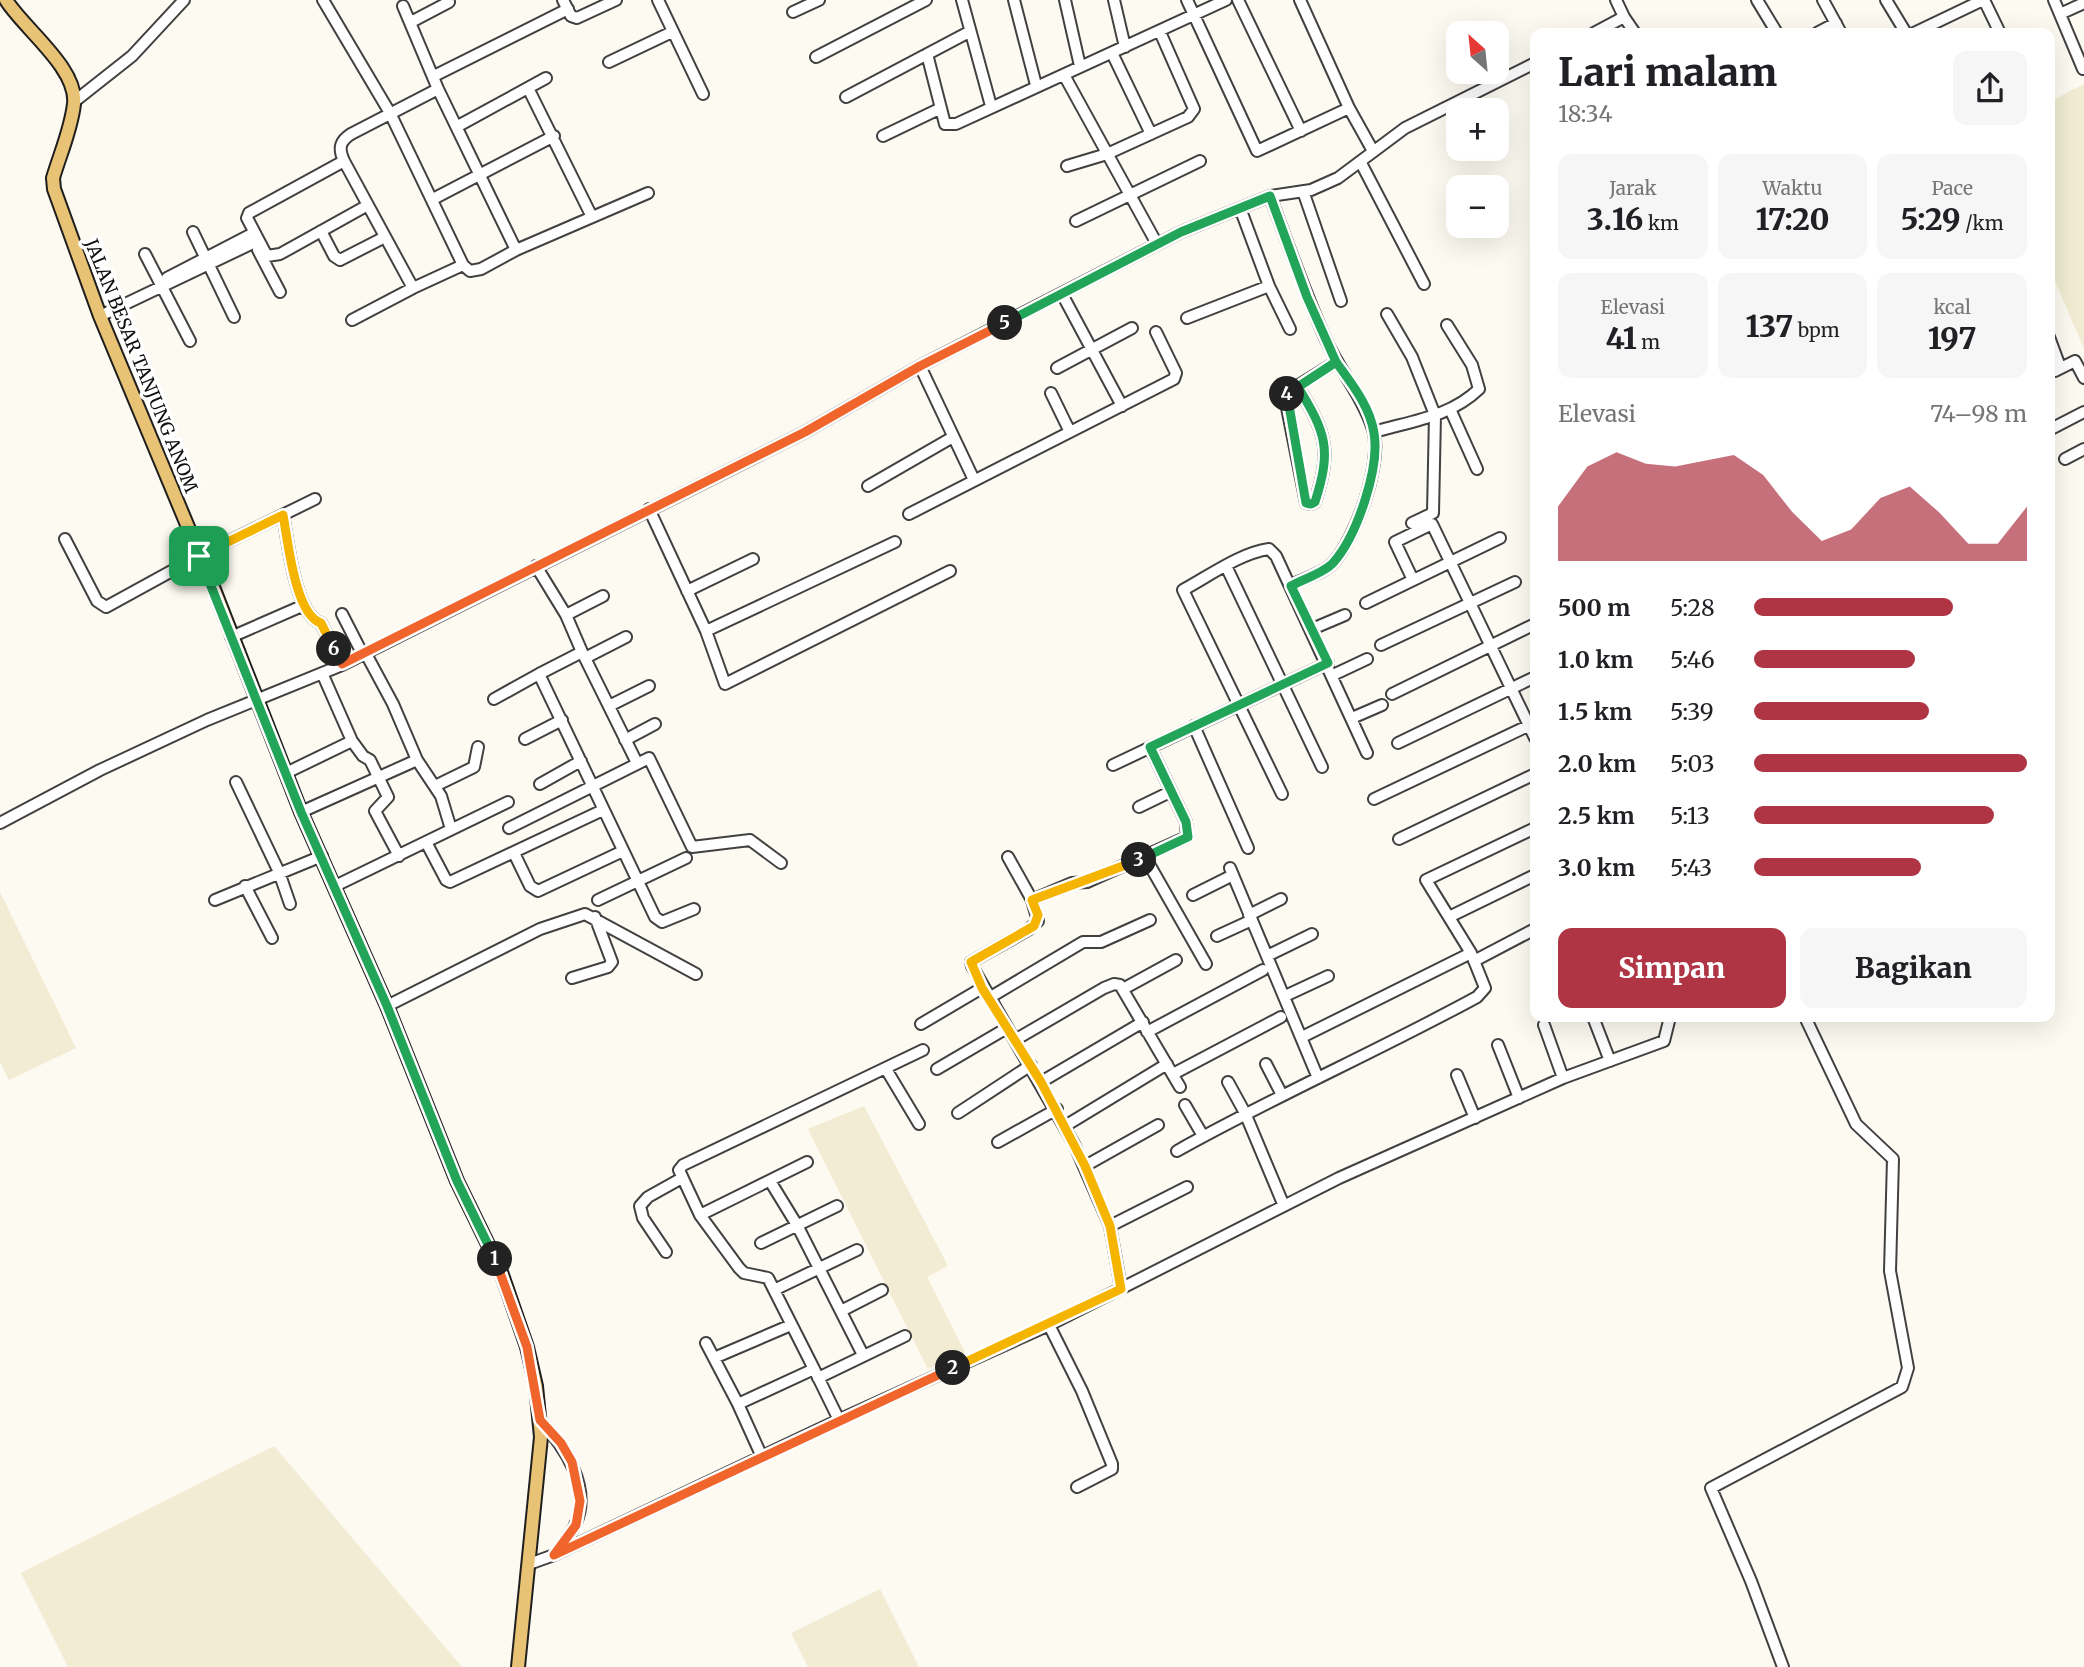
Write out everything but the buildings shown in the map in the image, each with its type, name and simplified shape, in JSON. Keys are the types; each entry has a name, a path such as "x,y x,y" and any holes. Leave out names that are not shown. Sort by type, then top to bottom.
{"main road":[{"path":"6,0 58,63 75,100"},
{"name":"JALAN BESAR TANJUNG ANOM","path":"75,100 52,184 99,313 301,812 387,1006 457,1181 500,1269 527,1347 540,1420 518,1667"}],"street":[{"path":"75,100 132,56 184,0"},
{"path":"323,0 390,113 463,265 470,271 481,269 516,250 648,193"},
{"path":"434,76 566,5 577,18 616,0"},
{"path":"658,0 703,94"},
{"path":"793,12 819,0"},
{"path":"816,57 926,0"},
{"path":"962,0 991,106"},
{"path":"1014,0 1036,85"},
{"path":"1065,0 1080,66"},
{"path":"1114,0 1125,47"},
{"path":"1187,0 1255,148 1262,150 1349,108"},
{"path":"927,54 945,124 956,124 1226,0"},
{"path":"1238,0 1301,131"},
{"path":"1300,0 1349,108 1373,151"},
{"path":"1616,0 1632,28"},
{"path":"1823,0 1839,28"},
{"path":"1886,0 1903,28"},
{"path":"1925,28 1984,0 1998,28"},
{"path":"2054,0 2083,69"},
{"path":"1762,1 1775,28"},
{"path":"411,22 449,2"},
{"path":"2060,14 2084,3"},
{"path":"403,6 438,89 482,175 516,250"},
{"path":"1603,28 1624,17"},
{"path":"609,62 672,32"},
{"path":"846,97 969,32"},
{"path":"1067,166 1107,154 1188,117 1194,109 1160,32"},
{"path":"1112,52 1151,134"},
{"path":"0,823 100,770 364,653 805,432 920,366 1157,244 1270,196 1303,191 1338,178 1413,123 1530,65"},
{"path":"1064,75 1157,244"},
{"path":"457,126 546,78"},
{"path":"528,88 592,217"},
{"path":"413,288 344,161 340,148 344,139 438,89"},
{"path":"883,135 939,109"},
{"path":"433,199 554,136"},
{"path":"344,161 256,207 247,218 267,256 272,258 368,205"},
{"path":"1076,221 1200,161"},
{"path":"1361,163 1424,284"},
{"path":"1303,191 1341,302"},
{"path":"1270,196 1307,297 1336,362 1358,394 1374,432 1374,463 1369,482 1358,519 1340,553 1332,565 1291,586"},
{"path":"1240,208 1269,286 1290,329"},
{"path":"242,220 280,292"},
{"path":"321,231 334,256 340,260 385,237"},
{"path":"193,232 234,317"},
{"path":"99,313 252,239"},
{"path":"145,254 190,341"},
{"path":"352,320 463,265"},
{"path":"1187,318 1269,286"},
{"path":"1062,294 1122,406"},
{"path":"1387,314 1412,357 1434,415 1433,513 1412,523"},
{"path":"1374,432 1409,425 1450,409 1479,389 1472,365 1447,324"},
{"path":"1057,368 1132,328"},
{"path":"909,514 1174,379 1176,373 1156,332"},
{"path":"2055,350 2059,359 2055,366"},
{"path":"2055,371 2075,361 2084,378"},
{"path":"1298,387 1321,425 1323,477 1315,502 1311,504 1306,503 1285,398 1287,393 1336,362"},
{"path":"920,366 974,480"},
{"path":"1051,393 1070,432"},
{"path":"1450,409 1477,469"},
{"path":"2055,427 2084,412"},
{"path":"868,485 953,437"},
{"path":"2065,459 2084,449"},
{"path":"65,539 97,601 106,607 199,556 315,499"},
{"path":"649,509 706,631 725,684 950,571"},
{"path":"283,515 302,606 313,621 321,623 342,664"},
{"path":"1413,580 1395,542 1432,524 1511,689 1530,721"},
{"path":"1366,603 1500,538"},
{"path":"706,631 895,542"},
{"path":"1282,794 1183,590 1226,566 1269,549 1276,556 1328,663 1367,753"},
{"path":"687,591 753,559"},
{"path":"536,566 566,615 583,655 611,705 638,763"},
{"path":"1226,566 1322,767"},
{"path":"1381,645 1515,582"},
{"path":"566,615 603,596"},
{"path":"231,637 302,606"},
{"path":"342,614 393,704 417,760 448,811 451,829"},
{"path":"1312,629 1345,614"},
{"path":"1392,694 1530,626"},
{"path":"494,699 539,674 626,637"},
{"path":"1333,675 1367,659"},
{"path":"1113,765 1328,663"},
{"path":"322,673 352,741 363,756 370,760 379,777 388,800 375,811 399,856"},
{"path":"539,674 658,921 694,909"},
{"path":"1398,743 1530,680"},
{"path":"611,705 649,686"},
{"path":"1352,718 1382,705"},
{"path":"525,739 562,720"},
{"path":"625,740 655,724"},
{"path":"1374,799 1530,725"},
{"path":"1194,726 1248,848"},
{"path":"286,773 352,741"},
{"path":"435,786 471,769 478,747"},
{"path":"1032,900 1145,857 1188,837 1186,822 1150,747"},
{"path":"509,828 593,784 653,759 694,848 750,840 781,863"},
{"path":"301,812 417,760"},
{"path":"540,784 581,761"},
{"path":"1399,839 1530,776"},
{"path":"236,782 279,872 290,904"},
{"path":"1139,807 1170,792"},
{"path":"335,886 508,802"},
{"path":"426,842 446,880 450,882 603,810"},
{"path":"1177,1151 1245,1113 1391,1044 1477,997 1485,988 1473,957 1426,880 1530,830"},
{"path":"514,853 530,886 538,891 623,851"},
{"path":"215,900 322,856"},
{"path":"1145,857 1206,964"},
{"path":"598,900 686,858"},
{"path":"1008,858 1038,915 1034,926 971,962 982,988 1041,1082 1085,1166 1110,1226 1121,1289"},
{"path":"1193,895 1231,872 1318,1078"},
{"path":"1449,916 1530,877"},
{"path":"245,886 272,939"},
{"path":"1217,936 1282,899"},
{"path":"387,1006 540,929 579,915 595,917 696,974"},
{"path":"572,978 608,967 612,962 595,917"},
{"path":"989,998 1083,942 1101,942 1150,920"},
{"path":"1302,1037 1530,931"},
{"path":"1267,956 1312,934"},
{"path":"1123,989 1176,960"},
{"path":"1041,1082 1145,1027 1263,970"},
{"path":"1285,996 1328,976"},
{"path":"1015,1040 1115,984 1123,989 1180,1087"},
{"path":"920,1024 982,988"},
{"path":"1065,1126 1170,1069 1281,1017"},
{"path":"1595,1022 1610,1060"},
{"path":"529,1564 554,1555 839,1420 1049,1325 1284,1206 1563,1078 1664,1041 1669,1022"},
{"path":"1783,1667 1751,1581 1711,1488 1902,1387 1908,1368 1890,1271 1893,1159 1856,1124 1807,1022"},
{"path":"1544,1025 1563,1078"},
{"path":"937,1069 1007,1028"},
{"path":"1498,1045 1519,1098"},
{"path":"839,1420 766,1276 744,1273 738,1268 700,1215 679,1170 683,1165 923,1050"},
{"path":"1266,1064 1282,1095"},
{"path":"958,1113 1031,1065"},
{"path":"886,1069 919,1124"},
{"path":"1457,1074 1475,1118"},
{"path":"1228,1082 1245,1113 1284,1206"},
{"path":"1185,1105 1203,1136"},
{"path":"998,1143 1056,1109"},
{"path":"1085,1166 1158,1125"},
{"path":"700,1215 807,1162"},
{"path":"666,1252 643,1218 640,1206 649,1197 682,1178"},
{"path":"770,1181 797,1225 863,1355"},
{"path":"1110,1226 1187,1187"},
{"path":"761,1242 837,1206"},
{"path":"774,1290 857,1250"},
{"path":"841,1311 882,1290"},
{"path":"714,1358 791,1325"},
{"path":"1049,1325 1082,1391 1112,1464 1112,1469 1077,1488"},
{"path":"738,1404 905,1336"},
{"path":"706,1343 762,1457"},
{"path":"540,1420 561,1443 572,1462 580,1501 576,1525 554,1555"}],"shaded area":[{"path":"2084,84 2084,349 2055,281 2055,99"},
{"path":"0,892 76,1048 9,1080 0,1062"},
{"path":"864,1106 948,1266 927,1277 965,1352 928,1369 808,1129"},
{"path":"274,1446 462,1667 68,1667 21,1573"},
{"path":"880,1589 919,1667 808,1667 791,1633"}],"route":[{"path":"199,556 283,515 302,606 313,621 321,623 342,664 805,432 920,366 1062,294 1088,278 1181,232 1270,196 1307,297 1336,362 1298,387 1321,425 1324,454 1323,477 1315,502 1306,503 1285,398 1287,393 1336,362 1358,394 1374,432 1374,463 1369,482 1358,519 1340,553 1332,565 1291,586 1328,663 1150,747 1186,822 1188,837 1087,882 1072,883 1032,900 1038,915 1034,926 971,962 982,988 1041,1082 1085,1166 1110,1226 1121,1289 554,1555 576,1525 580,1501 572,1462 561,1443 540,1420 532,1365 500,1269 457,1181 387,1006 301,812 199,556"}]}
